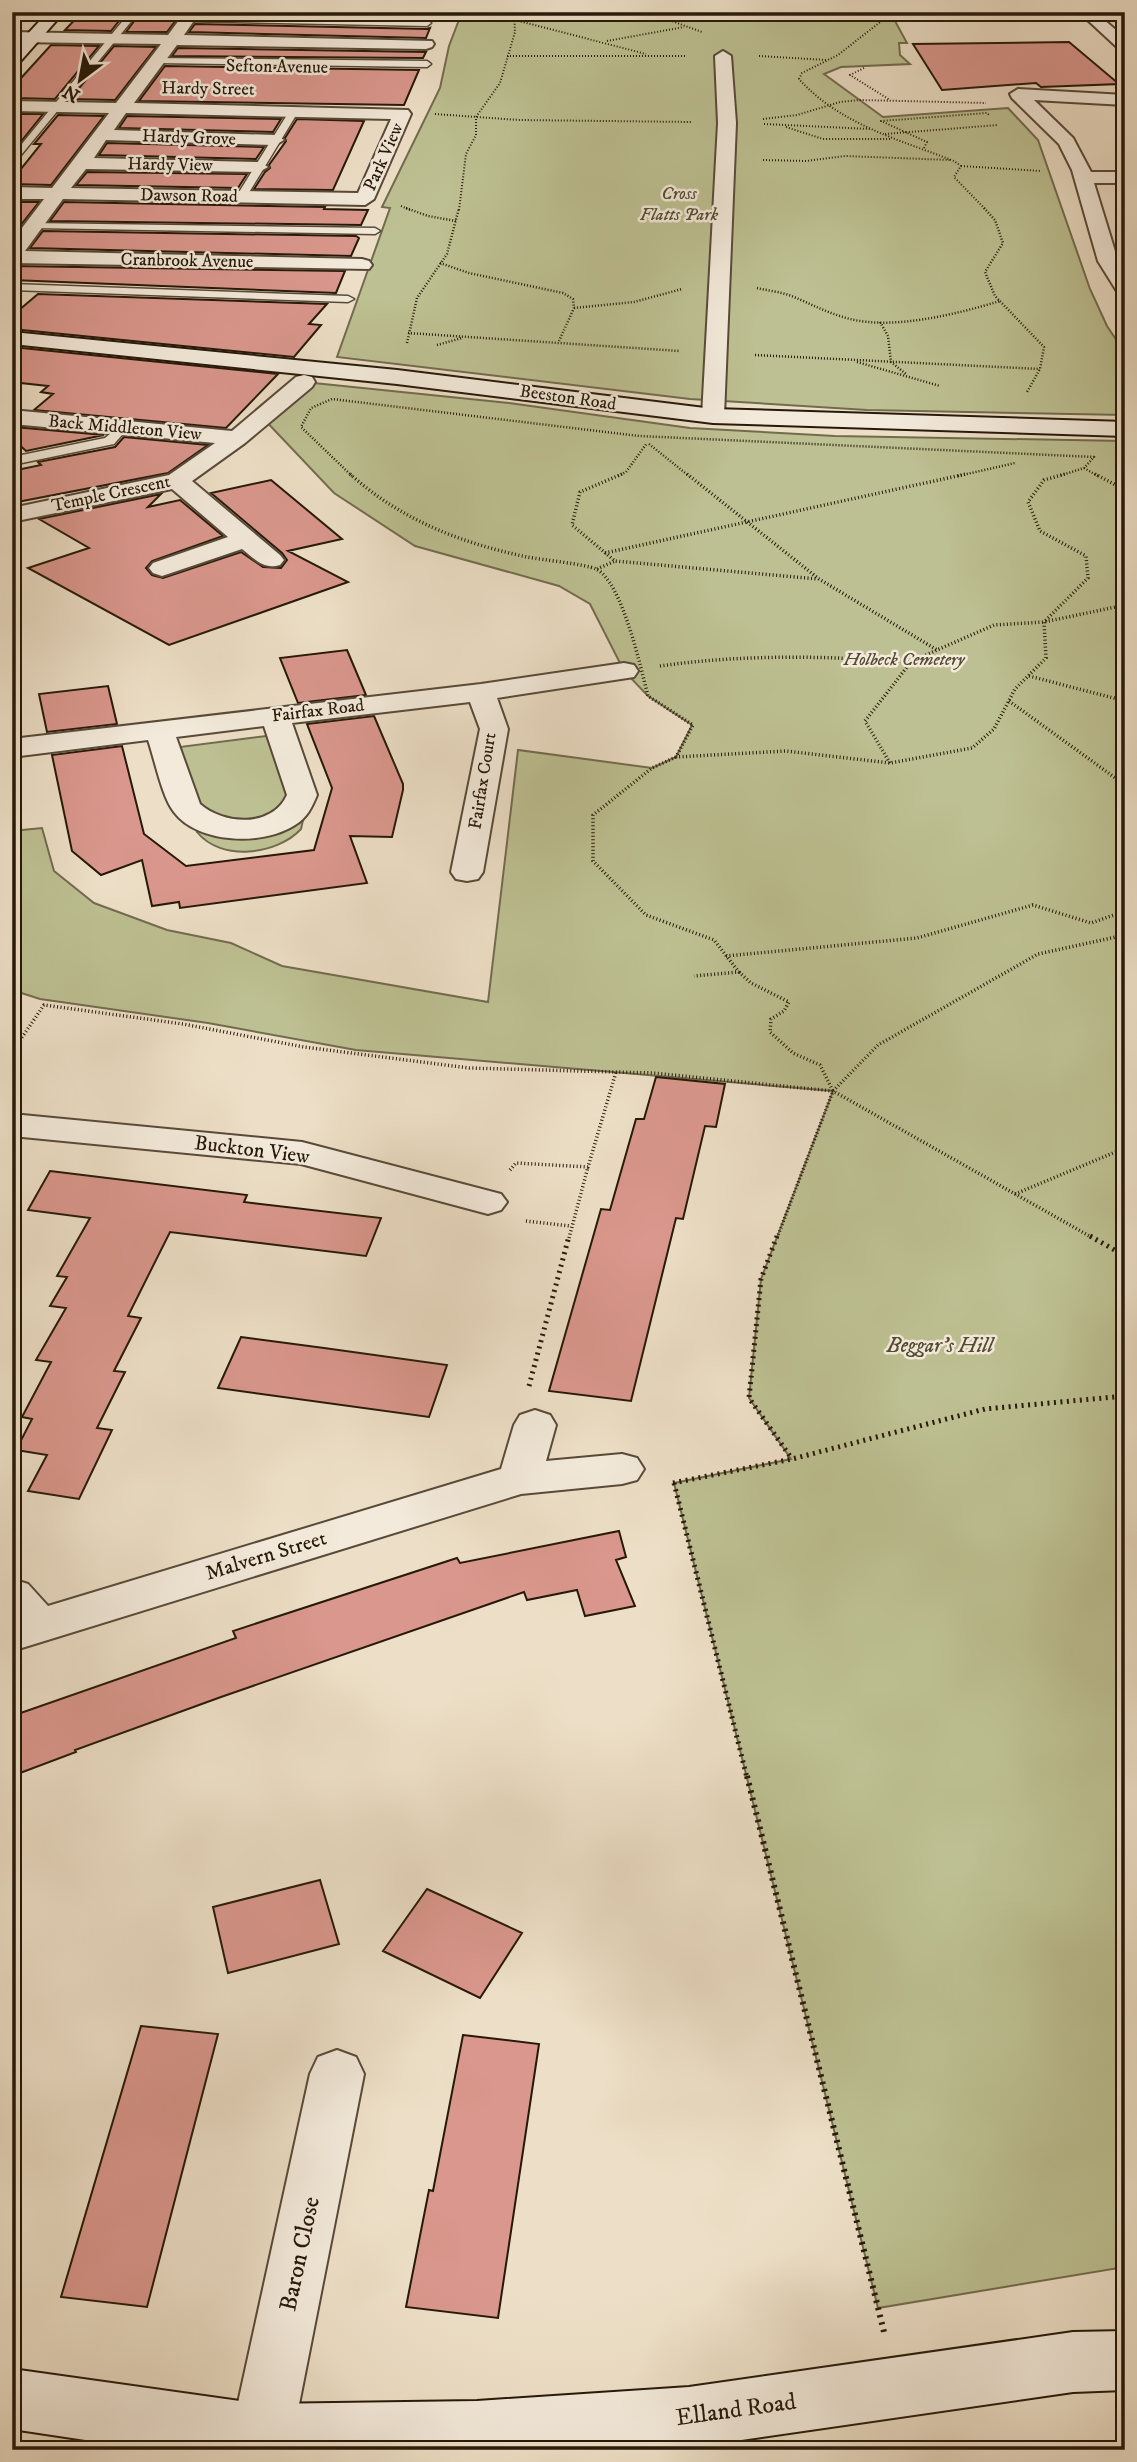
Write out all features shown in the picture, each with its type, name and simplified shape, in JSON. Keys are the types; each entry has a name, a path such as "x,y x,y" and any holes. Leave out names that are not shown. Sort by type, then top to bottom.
{"street":[{"path":"12,61 57,12"},
{"path":"1086,12 1125,46"},
{"path":"12,256 191,16"},
{"path":"12,37 426,44"},
{"path":"713,416 727,123 723,57"},
{"path":"139,85 167,85"},
{"path":"1022,98 1125,100"},
{"path":"1022,98 1067,142 1083,174 1099,233 1116,260 1125,289"},
{"name":"Hardy Street","path":"12,106 402,114"},
{"name":"Park View","path":"365,199 402,114"},
{"name":"Hardy Grove","path":"102,135 275,140"},
{"name":"Hardy View","path":"81,163 259,167"},
{"path":"1083,174 1125,177"},
{"name":"Dawson Road","path":"12,193 365,199"},
{"path":"1093,207 1114,206"},
{"path":"1099,233 1125,232"},
{"name":"Cranbrook Avenue","path":"12,256 362,265"},
{"name":"Beeston Road","path":"12,338 397,377 713,416 1125,429"},
{"name":"Temple Crescent","path":"12,515 177,481 237,438 304,382"},
{"name":"Back Middleton View","path":"12,417 237,438"},
{"path":"177,481 271,561"},
{"path":"162,568 246,539"},
{"name":"Fairfax Road","path":"15,746 481,692 633,670"},
{"name":"Fairfax Court","path":"467,872 494,729 481,692"},
{"path":"159,730 186,808 192,817 222,828 261,827 292,814 300,805 302,795 275,716"},
{"name":"Buckton View","path":"14,1129 302,1153 488,1202"},
{"path":"520,1479 535,1425"},
{"name":"Malvern Street","path":"21,1618 520,1479 622,1469"},
{"name":"Baron Close","path":"262,2435 337,2074"},
{"name":"Elland Road","path":"12,2399 262,2435 477,2432 689,2418 1073,2362 1125,2360"}],"lane":[{"path":"12,163 135,12"},
{"path":"191,16 427,23"},
{"path":"158,60 427,64"},
{"path":"241,197 293,112"},
{"path":"34,225 375,231"},
{"path":"12,287 348,299"},
{"path":"12,461 109,441 122,428"}],"path":[{"path":"397,377 404,364 417,298 447,254 456,221 466,154 475,135 477,117 500,83 514,33 514,12"},
{"path":"879,12 884,19"},
{"path":"923,12 884,19 828,60 802,74 799,79 806,88 871,129 924,148 961,166 1083,174"},
{"path":"514,20 603,42 650,57"},
{"path":"603,42 686,26"},
{"path":"507,56 828,60"},
{"path":"864,68 850,75 891,100"},
{"path":"727,123 797,116 840,102 860,100 990,103 1022,98"},
{"path":"924,148 927,142 881,121 987,113 1004,130"},
{"path":"402,114 871,129"},
{"path":"778,125 823,139 897,139"},
{"path":"884,134 999,125"},
{"path":"726,158 806,161 845,156 954,161"},
{"path":"961,166 954,177 995,220 1003,243 985,272 1000,301 1044,347 1040,369 1006,427"},
{"path":"365,199 396,204 425,217 456,221"},
{"path":"440,263 470,273 563,293 573,299 574,308 559,341"},
{"path":"574,308 635,302 677,289 752,287 792,296 818,309 852,320 893,323 927,315 971,310 1000,301"},
{"path":"879,322 888,336 891,362 908,377"},
{"path":"847,360 945,387"},
{"path":"819,579 615,561 597,569 546,561 441,534 380,499 301,427 311,408 332,399 639,436 1094,457 1084,468 1044,480 1028,502 1040,531 1086,556 1088,578 1044,622 1046,658 1015,690 994,730 972,748 890,763 786,751 676,757 652,768 593,815 593,860 646,915 714,940 751,983 789,1002 783,1011 771,1019 770,1032 793,1053 820,1065 834,1091"},
{"path":"639,436 650,409"},
{"path":"639,436 819,579 937,650"},
{"path":"615,561 572,525 580,492 626,472 647,443"},
{"path":"605,553 1050,455"},
{"path":"1084,468 1125,490"},
{"path":"597,569 614,589 632,635 633,670 648,696 693,725 676,757"},
{"path":"890,763 865,722 911,662 994,625 1044,622 1125,605"},
{"path":"633,670 711,657 810,655 911,662"},
{"path":"1028,676 1125,701"},
{"path":"1009,701 1125,785"},
{"path":"726,956 917,938 1033,905 1091,923 1125,911"},
{"path":"792,1459 749,1398 761,1279 834,1091 878,1045 1038,954 1125,935"},
{"path":"694,976 739,972"},
{"path":"12,1052 44,1005 183,1024 304,1047 469,1068 653,1073 834,1091 1125,1256"},
{"path":"535,1425 528,1390 616,1072"},
{"path":"1014,1194 1125,1148"},
{"path":"488,1202 516,1163 588,1167"},
{"path":"898,2387 674,1483 792,1459 985,1409 1125,1396"}],"green space":[{"name":"Cross Flatts Park","path":"462,12 1061,13 895,21 907,43 899,43 900,55 910,64 841,67 824,74 883,117 1008,108 1038,140 1090,289 1107,326 1125,353 1125,415 867,410 690,399 337,357 390,208 382,207 440,88 449,46"},
{"path":"304,382 509,403 690,428 835,436 1125,441 1125,2267 878,2308 674,1483 791,1459 749,1398 761,1279 833,1091 356,1050 208,1023 40,999 12,990 12,831 42,828 54,871 94,903 167,930 231,943 282,966 488,1002 518,750 652,768 676,757 692,725 648,696 624,671 590,604 559,586 415,546 334,493 262,417"},
{"path":"274,735 303,820 301,829 278,845 249,852 220,848 207,842 197,832 172,748"}],"building":[{"path":"82,12 126,12 111,31 65,30"},
{"path":"141,12 182,12 167,32 126,32"},
{"path":"202,12 427,12 425,17"},
{"path":"195,24 430,28 426,38 189,32"},
{"path":"1069,42 1119,84 1041,87 1036,83 942,90 913,44"},
{"path":"51,45 99,46 55,99 12,98 12,88"},
{"path":"114,46 156,47 115,100 70,99"},
{"path":"178,48 426,52 423,58 172,56"},
{"path":"165,66 419,70 404,105 139,101"},
{"path":"12,114 43,114 19,144 12,144"},
{"path":"58,115 104,116 51,185 12,184 12,180 41,144 34,144"},
{"path":"127,116 281,119 273,132 119,128"},
{"path":"297,119 364,121 333,190 254,189 270,168 269,165"},
{"path":"107,143 264,147 256,159 99,155"},
{"path":"87,172 247,174 238,188 76,185"},
{"path":"12,202 39,202 12,236"},
{"path":"64,202 368,210 361,225 50,221"},
{"path":"43,231 359,238 351,256 30,248"},
{"path":"12,266 345,271 336,293 12,280"},
{"path":"38,294 327,304 309,324 321,325 294,357 12,329 12,316"},
{"path":"12,347 278,374 226,428 34,410 53,394 41,392 48,386 12,382"},
{"path":"14,427 104,435 26,451 12,438"},
{"path":"124,437 208,445 168,473 12,503 12,471 41,465 38,462 115,447"},
{"path":"271,480 342,539 288,551 348,582 169,645 28,568 89,548 39,519 161,494 148,507 180,500 223,536 152,561 146,568 152,575 163,578 241,552 263,567 281,568 287,560 282,553 211,493"},
{"path":"347,650 366,695 298,703 280,658"},
{"path":"108,686 117,724 47,732 39,694"},
{"path":"374,716 403,784 403,790 392,837 350,836 367,883 180,908 179,902 152,906 142,860 101,875 72,851 52,755 122,746 144,834 186,866 314,850 332,788 307,724"},
{"path":"656,1077 725,1084 716,1127 705,1126 683,1219 676,1218 631,1401 549,1391 601,1209 610,1210 636,1119 644,1119"},
{"path":"50,1171 247,1195 244,1202 381,1218 366,1256 170,1232 128,1316 141,1318 114,1371 125,1372 97,1428 112,1430 79,1499 28,1491 47,1455 16,1450 32,1419 22,1417 51,1362 36,1360 66,1308 50,1306 67,1277 57,1276 90,1218 28,1210"},
{"path":"241,1337 447,1365 429,1417 218,1388"},
{"path":"619,1531 626,1557 616,1560 635,1606 585,1616 577,1590 527,1600 524,1592 221,1697 12,1776 12,1716 236,1638 233,1631 457,1558 460,1563"},
{"path":"320,1880 339,1944 228,1973 213,1907"},
{"path":"427,1889 522,1933 480,1998 383,1951"},
{"path":"141,2026 218,2034 147,2307 61,2297"},
{"path":"463,2035 539,2044 498,2318 406,2307 429,2190 433,2191"}],"park label":[{"name":"Holbeck Cemetery","path":"904,660"},
{"name":"Beggar's Hill","path":"940,1346"}]}
